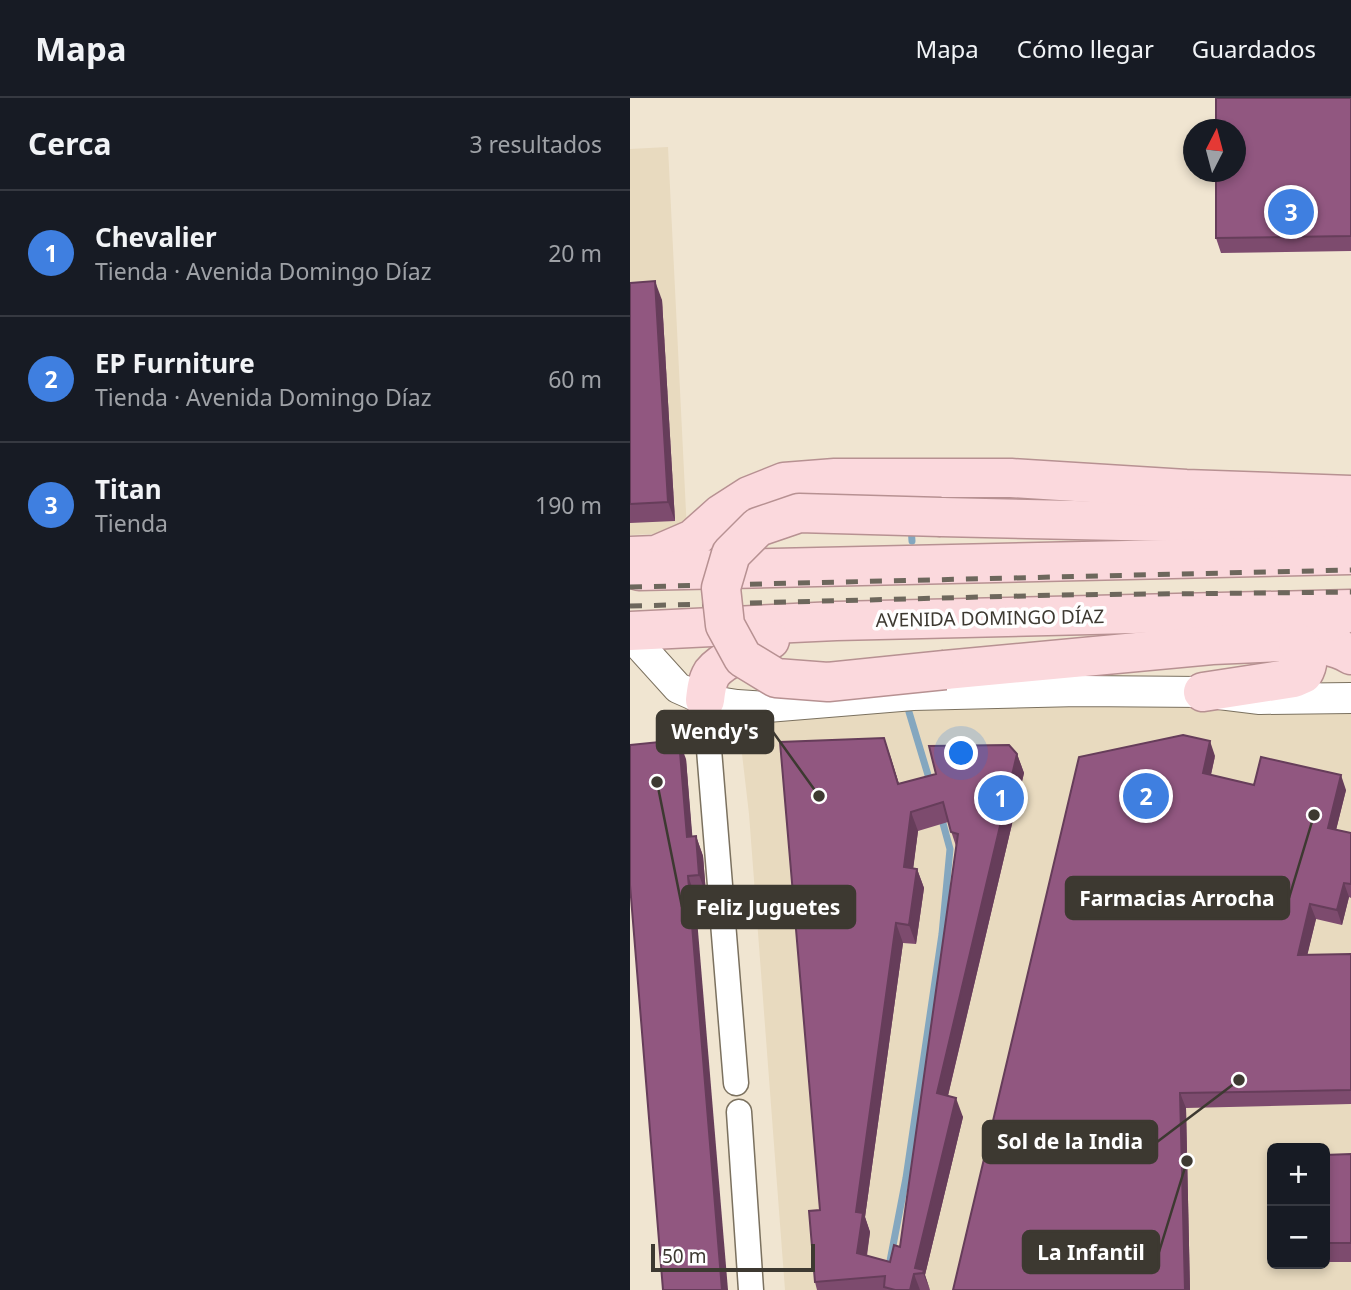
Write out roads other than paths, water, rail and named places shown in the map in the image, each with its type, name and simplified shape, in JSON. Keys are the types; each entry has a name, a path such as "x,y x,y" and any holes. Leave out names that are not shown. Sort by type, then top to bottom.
{"main road":[{"path":"630,556 656,555 693,539 721,514 749,496 784,482 835,478 1011,478 1186,489 1351,495"},
{"path":"1351,526 799,513 758,527 731,554 721,588 725,625 743,658 776,678 828,682 1277,643 1351,611"},
{"path":"630,571 1351,555"},
{"name":"AVENIDA DOMINGO DÍAZ","path":"630,633 836,621 1351,611"},
{"path":"1130,614 1277,643 1337,648 1351,655"},
{"path":"705,700 706,687 713,672 751,646 836,621"},
{"path":"1203,691 1294,678 1303,674 1308,661 1306,653 1277,643"}],"street":[{"path":"630,633 678,688 705,700 767,707 913,695 1079,691 1203,691 1260,699 1351,698"},
{"path":"705,700 736,1083"},
{"path":"738,1112 751,1290"}],"waterway":[{"path":"911,527 912,541"},
{"path":"909,712 931,785"},
{"path":"890,1261 906,1178 942,934 950,849 941,816"}],"railway":[{"path":"630,587 1351,570"},
{"path":"630,606 1061,595 1351,592"}],"place":[{"name":"Titan","path":"1291,212"},
{"name":"Feliz Juguetes","path":"657,782"},
{"name":"Wendy's","path":"819,796"},
{"name":"EP Furniture","path":"1146,796"},
{"name":"Chevalier","path":"1001,798"},
{"name":"Farmacias Arrocha","path":"1314,815"},
{"name":"Sol de la India","path":"1239,1080"},
{"name":"La Infantil","path":"1187,1161"}]}
